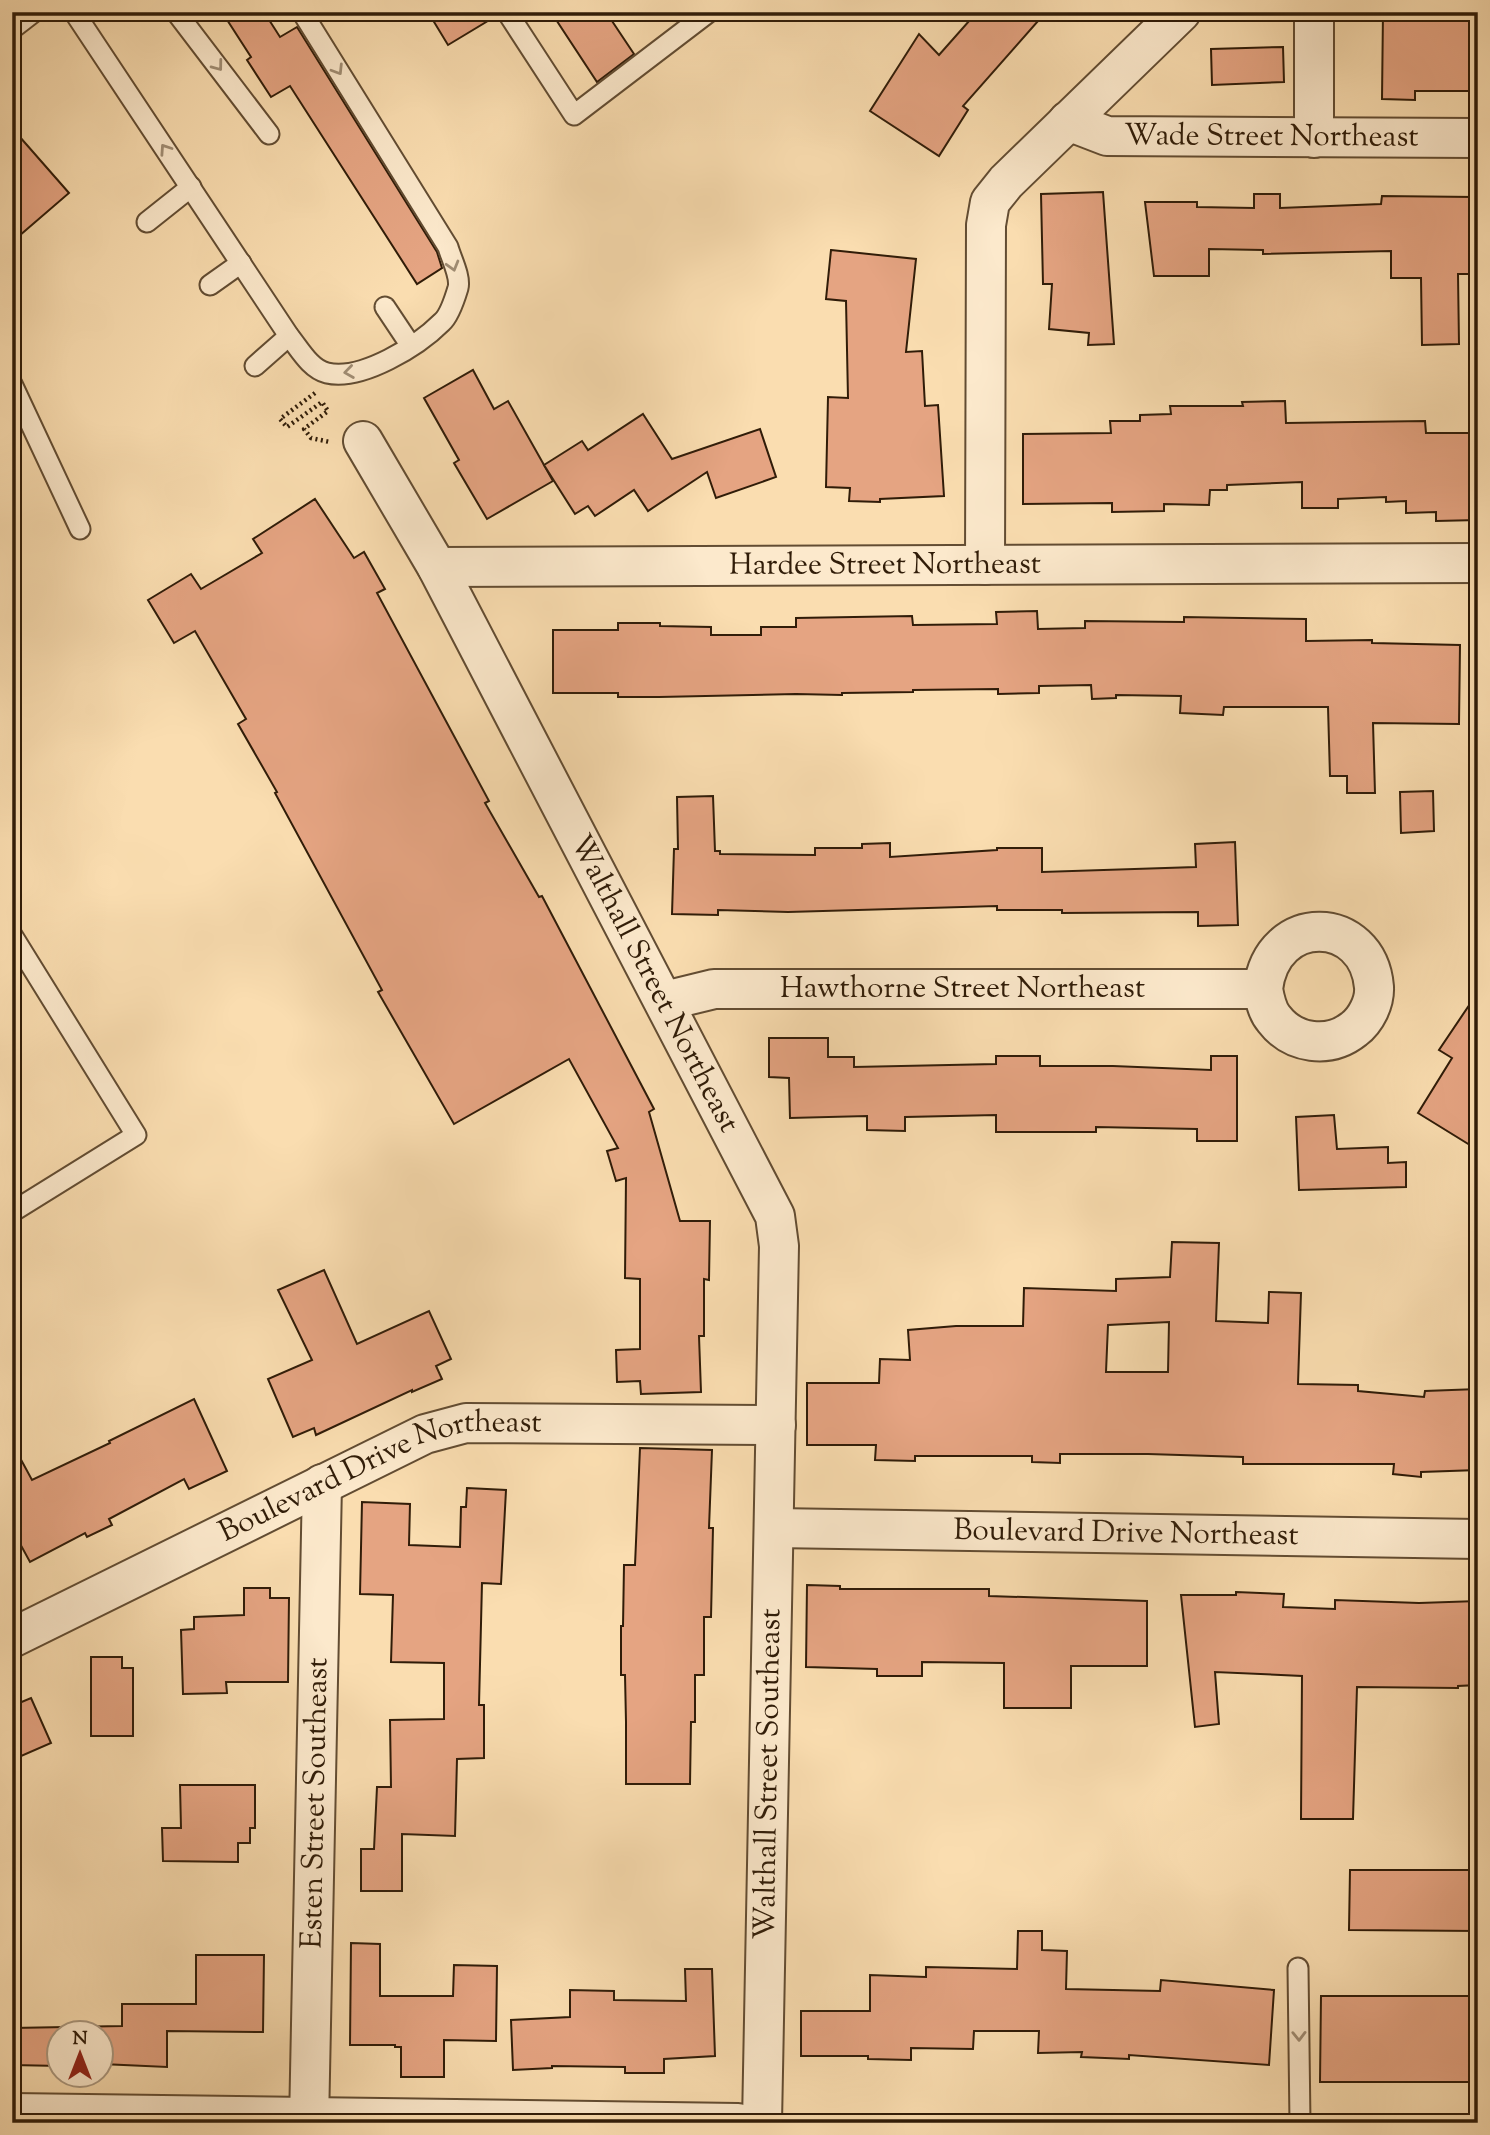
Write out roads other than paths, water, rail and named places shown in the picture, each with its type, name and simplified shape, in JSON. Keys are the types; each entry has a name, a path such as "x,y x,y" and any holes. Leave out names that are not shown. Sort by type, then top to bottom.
{"street":[{"path":"985,565 986,225 990,202 1006,182 1181,12"},
{"path":"1314,12 1314,138"},
{"name":"Wade Street Northeast","path":"1068,121 1107,136 1478,138"},
{"path":"363,441 437,567"},
{"name":"Hardee Street Northeast","path":"437,567 1478,563"},
{"name":"Walthall Street Northeast","path":"437,567 775,1216 779,1246 776,1425"},
{"name":"Hawthorne Street Northeast","path":"665,1001 714,989 1263,989"},
{"name":"Boulevard Drive Northeast","path":"12,1638 425,1434 466,1423 776,1425"},
{"name":"Walthall Street Southeast","path":"762,2123 776,1425"},
{"name":"Esten Street Southeast","path":"309,2120 321,1484"},
{"name":"Boulevard Drive Northeast","path":"774,1528 1478,1539"},
{"path":"12,2113 309,2120 738,2123"}],"lane":[{"path":"12,29 34,12"},
{"path":"74,12 289,336 312,364 325,372 340,374 370,369 411,346 444,321 459,285 448,247 302,12"},
{"path":"176,12 269,134"},
{"path":"507,12 574,115 709,12"},
{"path":"147,222 191,187"},
{"path":"210,285 241,263"},
{"path":"386,307 411,346"},
{"path":"255,366 289,336"},
{"path":"12,384 80,529"},
{"path":"12,935 136,1135 12,1212"},
{"path":"1298,1968 1300,2123"}]}
